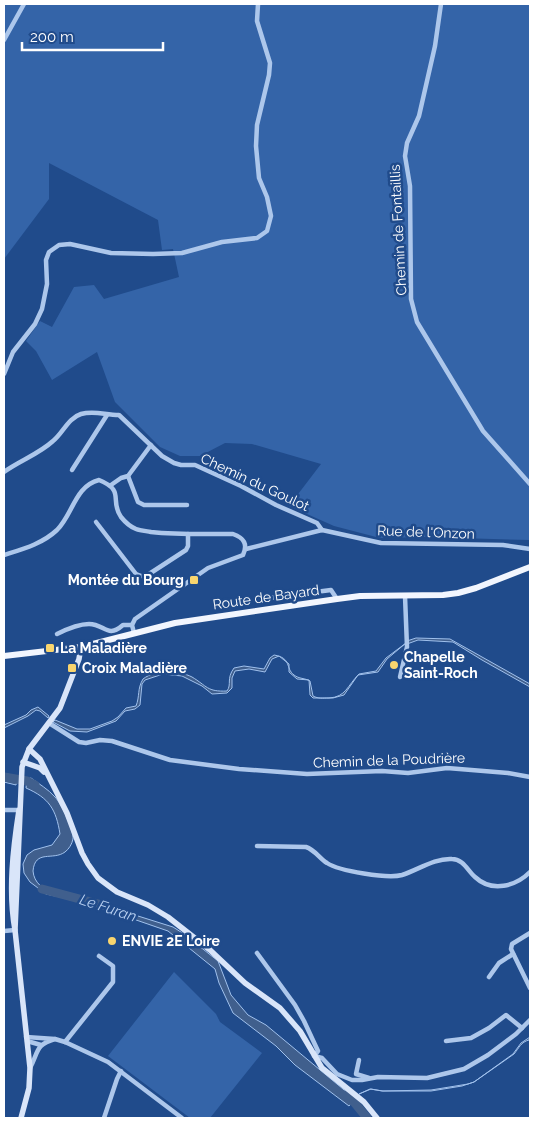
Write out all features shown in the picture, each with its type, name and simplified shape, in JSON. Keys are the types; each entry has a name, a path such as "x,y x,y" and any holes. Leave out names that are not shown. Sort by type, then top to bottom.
{"main road":[{"name":"Route de Bayard","path":"4,656 81,647 175,623 337,599 360,596 458,593 530,567"},
{"path":"21,1118 29,1088 30,1068 12,912 12,869 21,775 23,762 29,749 60,708 68,691 80,657 81,647"},
{"path":"29,749 40,759 67,813 82,853 98,878 117,892 148,905 168,917 210,950 246,983 280,1008 300,1031 322,1068 358,1097 370,1108 377,1118"},
{"path":"23,762 40,768 48,775"}],"street":[{"path":"4,40 24,4"},
{"path":"4,374 13,352 36,324 42,309 47,284 46,260 49,252 59,245 70,244 111,253 182,253 222,242 258,238 267,230 271,216 267,197 259,178 256,146 257,125 270,63 257,21 258,4"},
{"name":"Chemin de Fontaillis","path":"441,4 435,46 419,116 407,144 405,156 410,186 411,299 417,322 483,431 530,484"},
{"name":"Chemin du Goulot","path":"4,472 52,443 72,419 78,415 91,412 107,416 119,415 162,456 174,463 195,465 317,523 322,530"},
{"path":"72,470 107,416"},
{"path":"111,486 121,478 128,476 151,445"},
{"path":"128,476 138,502 144,505 187,505"},
{"path":"4,555 38,543 50,536 59,528 85,486 99,480 111,486 116,494 117,507 121,516 129,525 137,530 174,534 233,534 240,536 246,548 243,555 208,568 135,620 132,625 134,633"},
{"path":"96,522 136,574 141,576 146,576 186,550 188,534"},
{"path":"246,548 322,530"},
{"name":"Rue de l'Onzon","path":"322,530 381,543 502,545 530,548"},
{"path":"261,600 331,590 337,599"},
{"path":"400,677 407,647 405,596"},
{"path":"57,634 88,624 110,632 117,630 123,625 132,625"},
{"name":"Chemin de la Poudrière","path":"49,723 79,742 112,741 170,760 239,769 307,774 408,773 446,768 508,773 530,777"},
{"path":"4,810 19,810"},
{"path":"258,846 306,847 312,849 328,864 387,877 397,877 428,865 451,859 458,860 477,879 485,884 496,886 514,883 530,872"},
{"path":"4,931 15,930"},
{"path":"530,933 512,944 511,948 530,988"},
{"path":"257,953 295,1005 304,1021 318,1051 314,1056 322,1058 333,1071 344,1078 362,1080 378,1077 427,1078 464,1069 488,1055 516,1034 530,1020"},
{"path":"489,976 499,963 514,954"},
{"path":"65,1042 113,982 113,966 99,956"},
{"path":"446,1041 471,1038 489,1028 506,1015 522,1028"},
{"path":"27,1039 55,1039 108,1062 182,1118"},
{"path":"27,1039 41,1045"},
{"path":"30,1068 35,1053 41,1045 55,1039"},
{"path":"359,1060 356,1074 370,1078"},
{"path":"104,1118 117,1079 122,1071"}],"shaded area":[{"path":"4,4 530,4 530,540 424,537 380,538 334,526 289,506 321,464 252,444 225,443 200,456 180,456 160,447 115,402 97,352 52,380 36,351 26,341 40,321 52,327 74,287 94,285 104,299 179,277 173,249 162,250 158,220 49,163 49,199 4,259"},
{"path":"174,972 216,1014 220,1022 262,1053 210,1118 190,1118 108,1056"}],"water":[{"path":"416,638 450,639 530,684 530,687 453,642 418,640 407,644 407,641"},
{"path":"406,643 387,659 378,672 358,675 376,671 386,658"},
{"path":"274,655 279,656 272,659 265,672 249,669 235,671 232,678 232,688 227,693 212,694 202,686 182,676 163,674 145,680 142,684 140,705 135,709 125,711 116,721 87,732 70,731 53,722 55,720 77,729 90,729 112,721 126,708 136,706 143,679 154,673 174,672 192,677 208,688 227,691 230,675 234,668 244,666 264,669 270,658"},
{"path":"289,668 296,676 308,680 297,679 289,672"},
{"path":"358,675 344,695 333,698 329,698 343,693"},
{"path":"309,681 313,696 319,698 313,698 310,695"},
{"path":"38,707 49,716 48,718 36,710 4,728 4,725"},
{"path":"4,773 17,777 16,785 4,782"},
{"path":"31,778 58,800 67,817 73,835 71,845 65,852 41,858 34,864 35,879 40,885 53,893 103,905 173,927 184,934 218,961 231,995 248,1015 266,1025 355,1099 349,1106 295,1065 276,1046 233,1013 219,983 215,969 168,931 87,903 46,894 30,882 24,873 23,864 27,855 34,850 52,845 60,834 54,811 50,805 46,800 26,788 27,779"},
{"path":"530,1037 514,1054 474,1082 513,1054 521,1043"},
{"path":"468,1084 431,1091 383,1091 431,1090"}],"waterway":[{"name":"Le Furan","path":"4,777 27,781 35,785"},
{"name":"Le Furan","path":"42,889 102,905"},
{"name":"Le Furan","path":"344,1095 354,1102 367,1118"}],"place":[{"name":"Montée du Bourg","path":"194,580"},
{"name":"La Maladière","path":"50,648"},
{"name":"Chapelle Saint-Roch","path":"394,665"},
{"name":"Croix Maladière","path":"72,668"},
{"name":"ENVIE 2E Loire","path":"112,941"}]}
